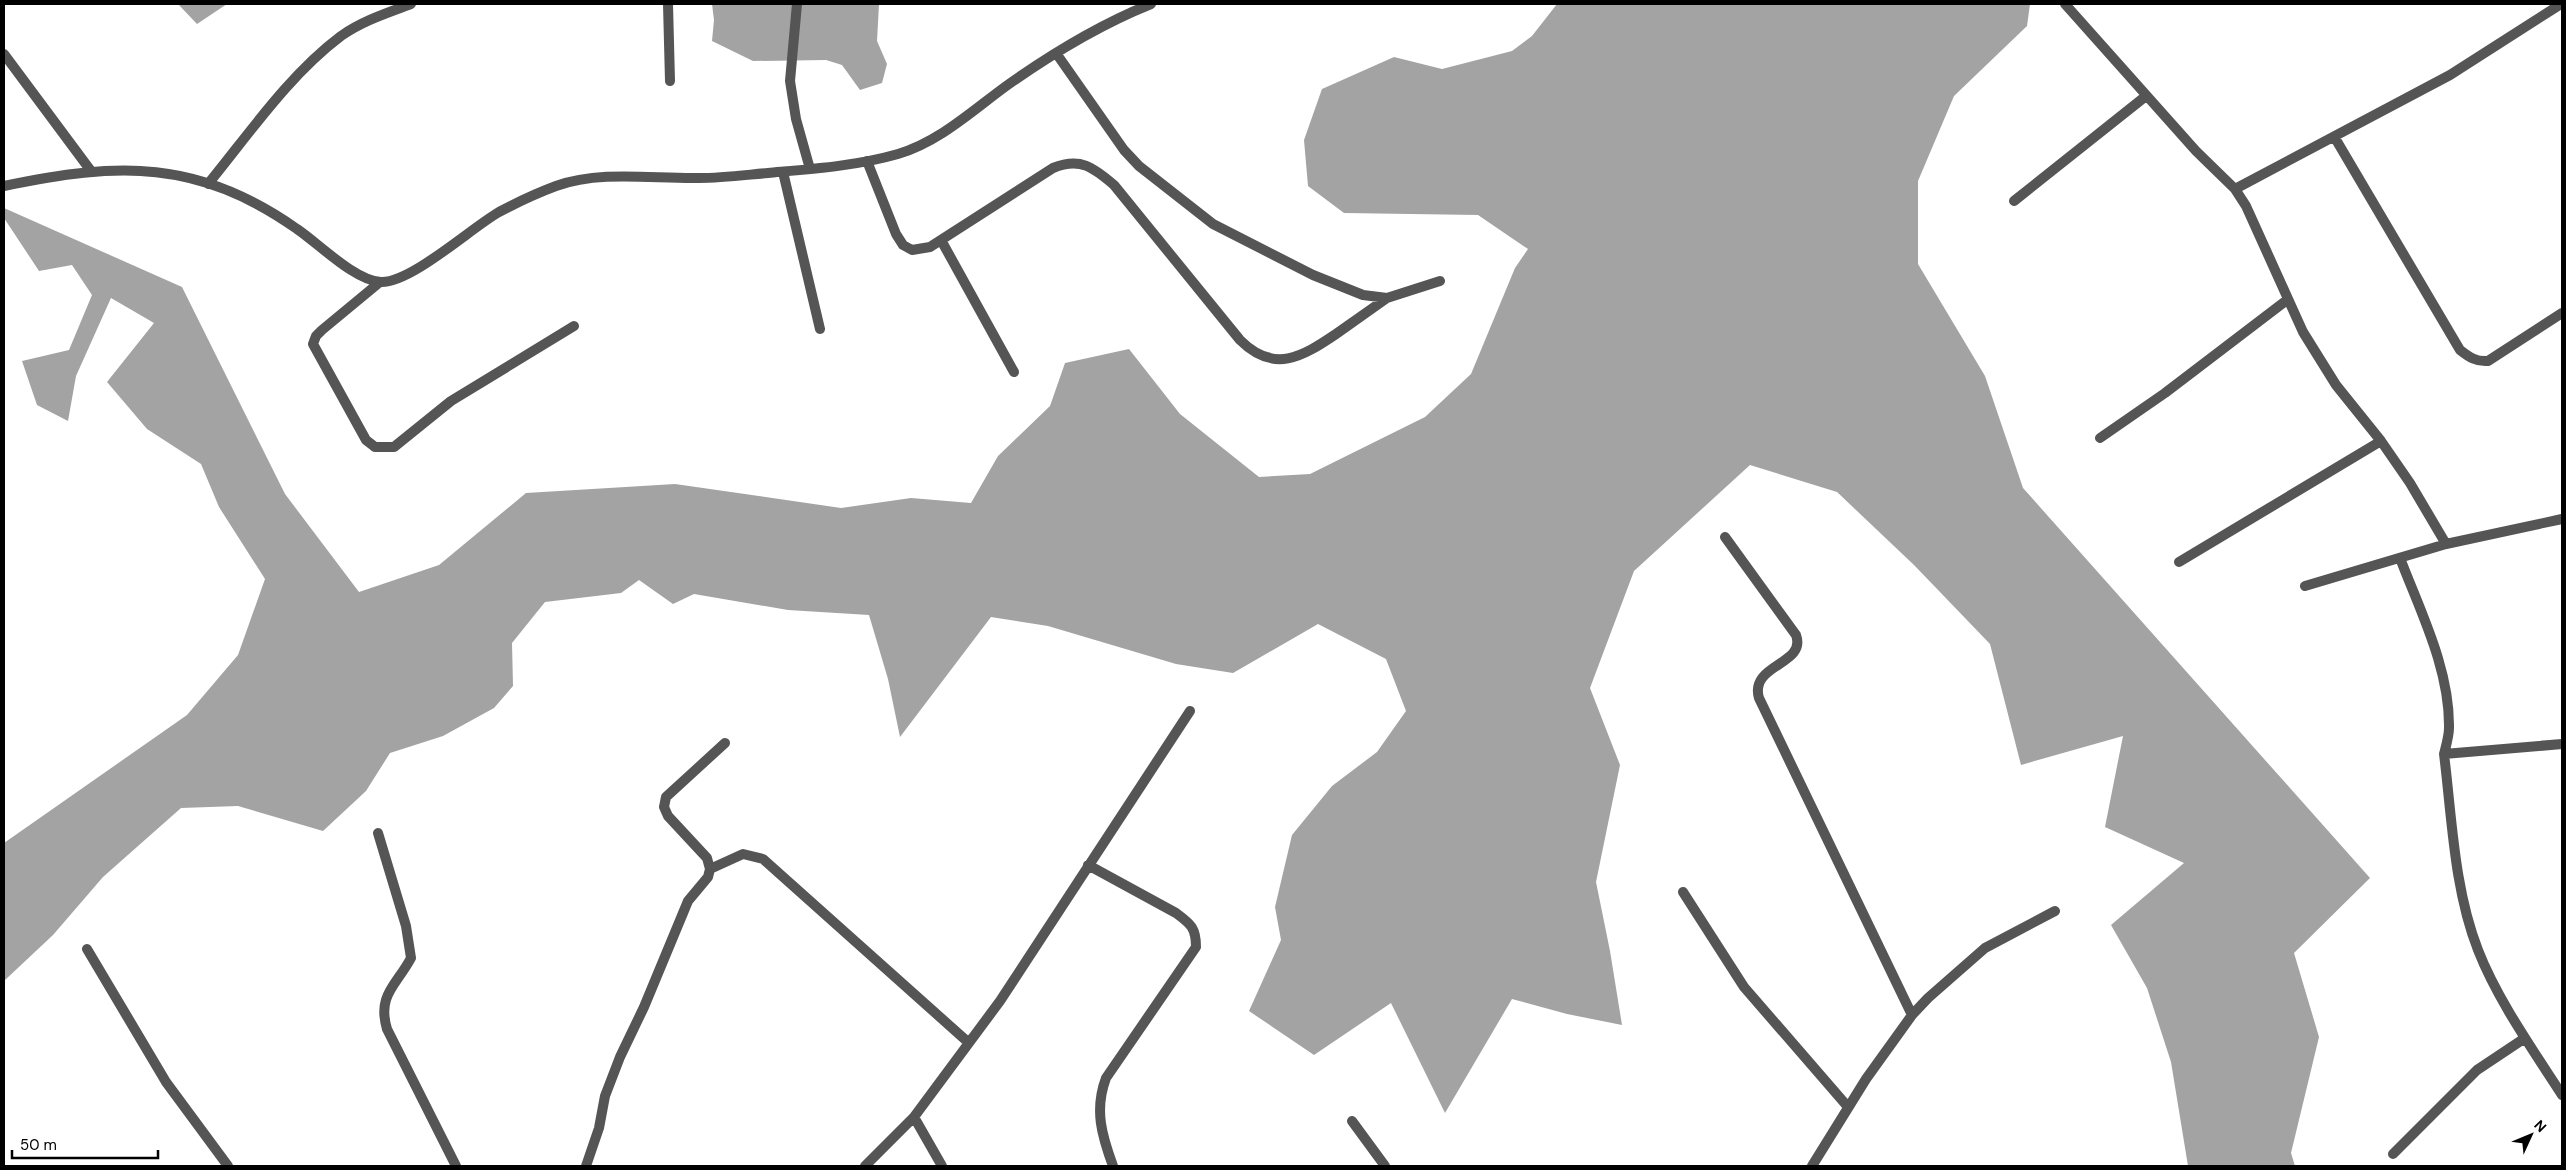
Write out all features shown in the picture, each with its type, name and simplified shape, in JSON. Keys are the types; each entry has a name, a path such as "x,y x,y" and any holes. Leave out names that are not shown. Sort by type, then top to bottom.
{"street":[{"path":"208,184 294,81 329,46 342,35 370,19 411,4"},
{"path":"668,4 670,82"},
{"path":"797,4 790,81 796,119 810,169"},
{"path":"574,326 451,401 394,447 375,447 366,440 313,344 316,336 322,330 380,282 403,276 499,212 555,186 592,179 702,178 841,167 900,153 933,139 1056,53 1151,4"},
{"path":"2065,4 2196,152 2235,188 2256,228 2303,332 2336,385 2381,441 2430,515 2446,544"},
{"path":"2235,188 2334,138 2450,75 2561,4"},
{"path":"1056,53 1124,150 1139,166 1214,224 1313,275 1363,295 1387,298"},
{"path":"4,54 91,171"},
{"path":"2014,201 2146,96"},
{"path":"2334,138 2460,350 2469,357 2481,361 2488,360 2562,312"},
{"path":"867,161 903,245 912,250 920,250 941,240 1053,168 1067,162 1093,167 1114,185 1252,352 1274,360 1300,356 1315,348 1387,298 1440,281"},
{"path":"4,186 91,171 150,170 208,184 233,191 261,206 296,228 344,264 369,279 380,282"},
{"path":"783,172 820,329"},
{"path":"941,240 1014,372"},
{"path":"2100,438 2165,393 2287,300"},
{"path":"2178,562 2381,441"},
{"path":"2305,586 2446,544 2562,518"},
{"path":"1725,536 1796,635 1798,642 1795,652 1761,678 1757,690 1759,698 1912,1015"},
{"path":"2400,558 2441,670 2447,700 2449,729 2444,754 2460,878 2470,928 2487,970 2525,1038 2562,1094"},
{"path":"866,1166 914,1117 1000,1001 1190,711"},
{"path":"586,1166 599,1128 605,1096 620,1057 644,1008 688,901 708,877 710,869 707,858 668,816 664,807 666,797 725,743"},
{"path":"2444,754 2562,744"},
{"path":"378,833 406,926 411,958 384,1001 382,1013 387,1029 456,1166"},
{"path":"710,869 743,854 763,859 969,1043"},
{"path":"1088,865 1176,913 1188,922 1196,933 1196,947 1106,1078 1100,1093 1099,1114 1101,1133 1113,1166"},
{"path":"1683,892 1744,987 1848,1107"},
{"path":"1812,1166 1848,1107 1912,1015 1949,978 1985,948 2055,911"},
{"path":"87,949 166,1082 228,1166"},
{"path":"2393,1154 2477,1070 2525,1038"},
{"path":"914,1117 942,1166"},
{"path":"1352,1121 1385,1166"}],"shaded area":[{"path":"178,4 227,4 197,24"},
{"path":"712,4 879,4 877,41 887,64 882,83 860,90 842,65 826,60 753,61 712,41 714,20"},
{"path":"1557,4 2030,4 2027,26 1954,96 1918,181 1918,264 1985,376 2023,488 2370,878 2294,953 2319,1037 2291,1153 2295,1166 2188,1166 2171,1062 2147,988 2111,925 2184,863 2105,827 2123,736 2021,765 1990,644 1914,565 1837,492 1750,465 1634,571 1590,688 1620,765 1596,882 1622,1025 1567,1014 1512,999 1445,1113 1391,1003 1314,1055 1249,1011 1281,940 1275,907 1292,835 1332,786 1377,752 1406,711 1386,659 1318,624 1233,673 1176,664 1048,626 991,617 900,737 888,679 869,615 788,610 694,594 673,604 639,580 621,593 545,602 512,643 513,686 494,708 443,736 390,753 366,791 323,831 238,806 181,808 103,877 53,935 4,981 4,843 187,715 238,655 265,579 219,507 201,464 147,429 107,382 154,323 111,298 76,376 68,421 37,405 22,361 69,350 92,295 72,265 39,271 4,218 4,208 182,287 285,494 359,592 439,565 526,493 675,484 841,508 911,498 971,503 998,456 1050,406 1065,363 1129,349 1180,414 1259,477 1310,474 1425,417 1471,374 1515,268 1528,249 1478,215 1344,213 1308,186 1304,140 1322,89 1394,57 1442,69 1512,51 1532,36"}]}
